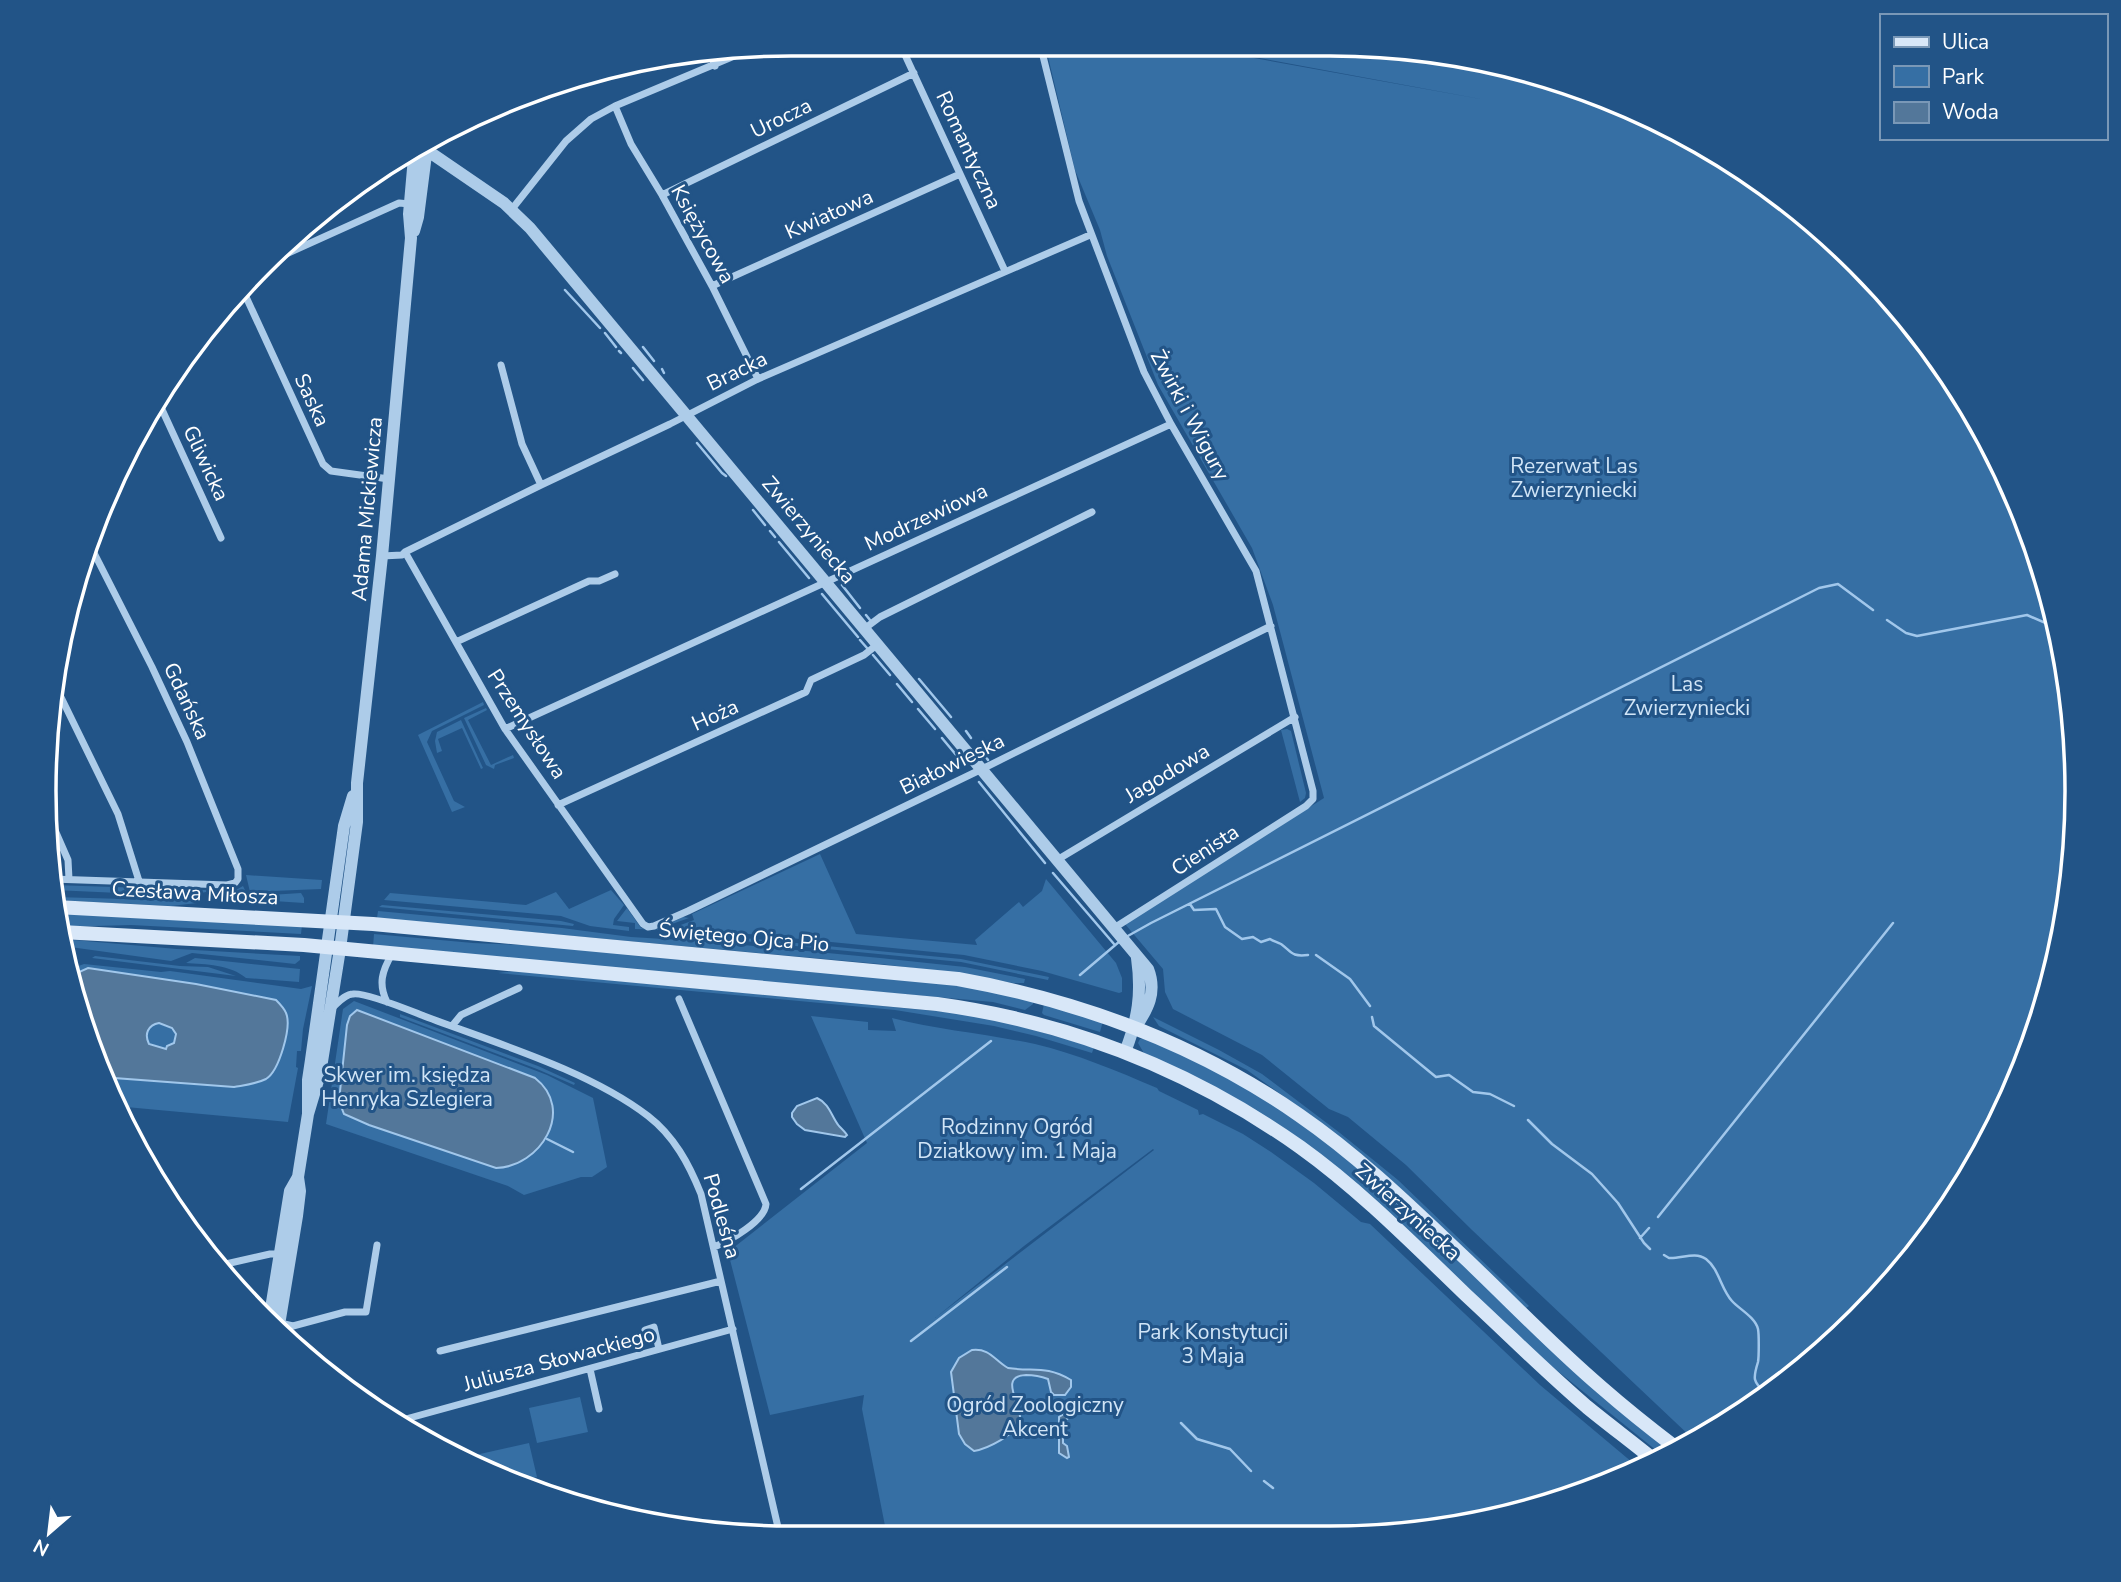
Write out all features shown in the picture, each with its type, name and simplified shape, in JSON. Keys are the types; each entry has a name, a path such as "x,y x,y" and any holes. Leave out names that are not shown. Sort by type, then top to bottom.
{"main road":[{"name":"Czesława Miłosza","path":"65,907 337,921"},
{"name":"Świętego Ojca Pio","path":"337,921 958,979 1035,995 1135,1028"},
{"path":"70,933 334,948 937,1004 1026,1020 1125,1052"},
{"path":"1026,1020 1038,1010 1039,1003 1035,995"},
{"name":"Zwierzyniecka","path":"1135,1028 1235,1075 1336,1143 1413,1209 1599,1386 1669,1443"},
{"name":"Zwierzyniecka","path":"1125,1052 1183,1077 1229,1102 1300,1147 1381,1214 1588,1408 1646,1454"}],"street":[{"name":"Romantyczna","path":"906,56 1005,271"},
{"name":"Żwirki i Wigury","path":"1043,56 1079,201 1143,372 1256,571 1295,717 1313,799"},
{"path":"512,209 566,141 591,119 615,106 730,59"},
{"path":"713,61 715,66"},
{"name":"Urocza","path":"662,195 914,73"},
{"name":"Księżycowa","path":"615,106 631,144 712,286 758,379"},
{"name":"Zwierzyniecka","path":"430,151 512,209 530,228 1148,969 1152,987 1147,1012 1135,1028 1125,1052"},
{"name":"Adama Mickiewicza","path":"411,238 418,217 421,155"},
{"name":"Adama Mickiewicza","path":"275,1315 287,1240 300,1191 298,1177 308,1114 320,1074 330,1009 337,921 357,822 358,783 411,238 410,204 420,156"},
{"name":"Kwiatowa","path":"712,286 960,174"},
{"path":"292,251 399,203 410,204"},
{"name":"Bracka","path":"405,552 758,379 1090,235"},
{"name":"Saska","path":"246,297 323,464 331,471 389,479"},
{"path":"501,365 522,444 541,485"},
{"name":"Gliwicka","path":"162,411 221,538"},
{"name":"Modrzewiowa","path":"505,729 1171,424"},
{"path":"864,629 880,617 1092,512"},
{"path":"382,556 402,555 405,552"},
{"name":"Przemysłowa","path":"405,552 505,729 645,926"},
{"name":"Gdańska","path":"95,554 187,742 238,869 237,879 230,885 139,881"},
{"path":"456,642 576,582 599,581 615,574"},
{"name":"Białowieska","path":"645,926 654,926 677,916 1271,626"},
{"name":"Hoża","path":"558,805 806,692 811,680 864,655 878,644"},
{"path":"61,880 139,881 117,814 62,699"},
{"name":"Jagodowa","path":"1057,860 1295,717"},
{"name":"Cienista","path":"1119,934 1313,799"},
{"path":"58,837 68,860 69,880"},
{"name":"Adama Mickiewicza","path":"308,1114 308,1080 334,948"},
{"path":"387,1002 382,993 382,972 392,953"},
{"path":"452,1026 461,1015 519,988"},
{"name":"Podleśna","path":"330,1009 346,996 355,993 452,1026 561,1068 604,1089 649,1117 668,1135 692,1172 701,1194 777,1525"},
{"path":"679,999 766,1204 766,1209 759,1218 726,1242 714,1247"},
{"path":"366,1312 377,1245"},
{"path":"228,1263 270,1254 285,1255"},
{"path":"440,1351 721,1282"},
{"path":"286,1325 293,1326 345,1311 376,1314"},
{"path":"645,1330 654,1327 659,1349"},
{"name":"Juliusza Słowackiego","path":"408,1418 733,1329"},
{"path":"590,1368 599,1409"}],"green space":[{"name":"Las Zwierzyniecki","path":"1048,56 1243,56 1486,100 1248,56 1378,58 1473,70 1566,95 1611,112 1698,154 1777,208 1815,238 1883,306 1913,344 1967,424 1989,466 2026,555 2040,601 2059,695 2063,743 2065,791 2059,887 2040,981 2026,1027 2009,1072 1967,1158 1941,1199 1883,1276 1815,1344 1738,1402 1687,1434 1406,1165 1348,1117 1329,1109 1262,1055 1173,1009 1165,992 1163,969 1125,924 1324,798 1273,605 1252,548 1158,385 1075,170"},
{"path":"483,702 484,705 432,731 427,742 454,801 465,807 452,812 418,735"},
{"path":"486,708 487,710 468,720 491,765 513,755 514,758 495,765 494,769 486,765 464,718"},
{"path":"461,720 483,768 481,769 462,728 438,739 442,751 437,753 437,732"},
{"path":"1281,730 1291,731 1306,793 1300,802"},
{"path":"820,854 856,934 977,945 975,940 1019,902 1023,907 1042,891 1046,879 1116,963 1122,978 1122,992 1042,971 964,955 713,931 678,932 678,926 694,920 692,914"},
{"path":"246,875 322,880 321,889 250,892"},
{"path":"62,885 234,891 243,886 246,892 206,892 185,896 63,890"},
{"path":"611,890 624,905 613,925 629,927 629,931 590,926 561,916 384,900 390,893 526,905 556,892 569,909"},
{"path":"301,893 304,903 258,900 252,896"},
{"path":"64,897 197,903 171,906 64,900"},
{"path":"382,905 561,921 574,924 379,907"},
{"path":"627,908 641,928 647,929 635,929 635,923 617,921"},
{"path":"378,911 631,937 880,958 965,967 1025,979 1024,983 1013,983 880,964 377,918"},
{"path":"66,912 302,925 301,934 131,925 69,927"},
{"path":"683,917 689,918 672,924 672,930 657,930"},
{"path":"374,934 473,943 568,947 971,986 1033,1004 1025,1010 993,1002 373,947"},
{"path":"713,935 961,959 1049,977 1048,980 961,962 713,938"},
{"path":"71,940 300,956 300,960 295,964 192,953 171,961 73,947"},
{"path":"95,956 208,967 236,976 92,958"},
{"path":"195,958 300,969 299,982 246,978 225,968 186,963"},
{"path":"84,964 170,971 301,989 312,986 301,1051 297,1051 298,1068 288,1122 128,1107 115,1078 234,1087 268,1078 277,1066 287,1030 285,1010 276,1000 89,968 79,972 78,966"},
{"path":"514,971 956,1013 1002,1021 1094,1047 1092,1053 994,1026 895,1010 498,973"},
{"name":"Skwer im. księdza Henryka Szlegiera","path":"354,1001 547,1075 593,1098 607,1167 592,1177 581,1177 524,1195 508,1186 326,1124 343,1009"},
{"path":"1044,1004 1103,1021 1100,1032 1044,1015"},
{"path":"400,1014 538,1066 575,1083 574,1085 400,1017"},
{"name":"Park Konstytucji 3 Maja","path":"811,1016 868,1022 868,1030 896,1031 892,1018 1035,1044 1082,1058 1157,1088 1198,1110 1199,1115 1203,1114 1243,1134 1271,1152 1361,1222 1370,1224 1540,1385 1631,1461 1566,1487 1520,1501 1426,1520 1330,1526 885,1526 862,1409 864,1395 770,1415 728,1252 867,1143","holes":["1154,1150 935,1318 1024,1246"]},
{"path":"1153,1017 1262,1074 1340,1133 1398,1180 1529,1306 1526,1308 1325,1126 1247,1070 1159,1026"},
{"path":"157,1023 175,1032 174,1043 166,1049 148,1043 149,1028"},
{"path":"1145,1038 1207,1066 1245,1087 1298,1121 1348,1159 1663,1446 1655,1450 1539,1356 1370,1197 1145,1055 1138,1043"},
{"path":"580,1397 588,1432 537,1443 529,1408"},
{"path":"529,1443 537,1477 532,1478 476,1455"}],"water":[{"path":"88,968 196,984 276,1000 284,1009 287,1020 286,1038 280,1058 266,1079 234,1087 115,1078 95,1027 79,972","holes":["159,1023 172,1028 176,1034 174,1043 166,1049 149,1044 147,1033 152,1026"]},
{"name":"Skwer im. księdza Henryka Szlegiera","path":"357,1010 535,1078 547,1091 552,1105 552,1120 547,1135 538,1148 512,1165 496,1168 344,1114 339,1101 347,1025 350,1016"},
{"path":"817,1098 828,1107 847,1135 845,1137 805,1130 797,1124 792,1113 797,1106"},
{"path":"972,1350 988,1353 1008,1368 1062,1375 1071,1380 1071,1387 1065,1395 1054,1395 1048,1379 1040,1376 1026,1375 1013,1380 1013,1393 1020,1415 1018,1426 1001,1440 974,1451 965,1444 959,1434 951,1372 959,1358"},
{"path":"1079,1397 1071,1416 1063,1422 1063,1443 1067,1446 1067,1458 1059,1453 1059,1417 1072,1409 1071,1402"}],"waterway":[{"path":"565,290 600,328"},
{"path":"605,333 616,347"},
{"path":"643,347 654,361"},
{"path":"633,368 643,380"},
{"path":"662,369 664,373"},
{"path":"697,443 726,476"},
{"path":"753,510 765,525"},
{"path":"770,531 775,537"},
{"path":"779,542 809,578"},
{"path":"1126,937 1819,588 1838,584 1873,610"},
{"path":"842,585 860,608"},
{"path":"822,594 858,637"},
{"path":"866,615 870,620"},
{"path":"1887,620 1906,633 1917,636 2027,615 2045,623"},
{"path":"860,640 867,648"},
{"path":"873,655 890,675"},
{"path":"919,679 951,717"},
{"path":"897,684 912,702"},
{"path":"918,709 935,729"},
{"path":"966,731 971,738"},
{"path":"942,738 962,762"},
{"path":"980,749 988,760"},
{"path":"979,782 1045,863"},
{"path":"1053,873 1114,944"},
{"path":"1190,904 1194,910 1216,909 1225,927 1242,939 1253,937 1261,942 1270,939 1295,955 1308,955"},
{"path":"1658,1217 1893,923"},
{"path":"1080,975 1120,941"},
{"path":"1316,955 1350,979 1370,1006"},
{"path":"1372,1017 1374,1026 1436,1077 1449,1075 1473,1092 1490,1094 1514,1106"},
{"path":"801,1189 991,1041"},
{"path":"1528,1120 1552,1144 1592,1174 1618,1203 1650,1249"},
{"path":"547,1139 573,1152"},
{"path":"1640,1238 1649,1228"},
{"path":"1664,1255 1669,1258 1693,1255 1706,1259 1714,1268 1728,1296 1754,1321 1759,1340 1755,1380 1760,1387"},
{"path":"911,1341 1007,1267"},
{"path":"1181,1423 1197,1439 1230,1449 1251,1471"},
{"path":"1264,1481 1273,1488"}],"park label":[{"name":"Rezerwat Las Zwierzyniecki","path":"1574,478"},
{"name":"Rodzinny Ogród Działkowy im. 1 Maja","path":"1017,1139"},
{"name":"Ogród Zoologiczny Akcent","path":"1035,1417"}]}
